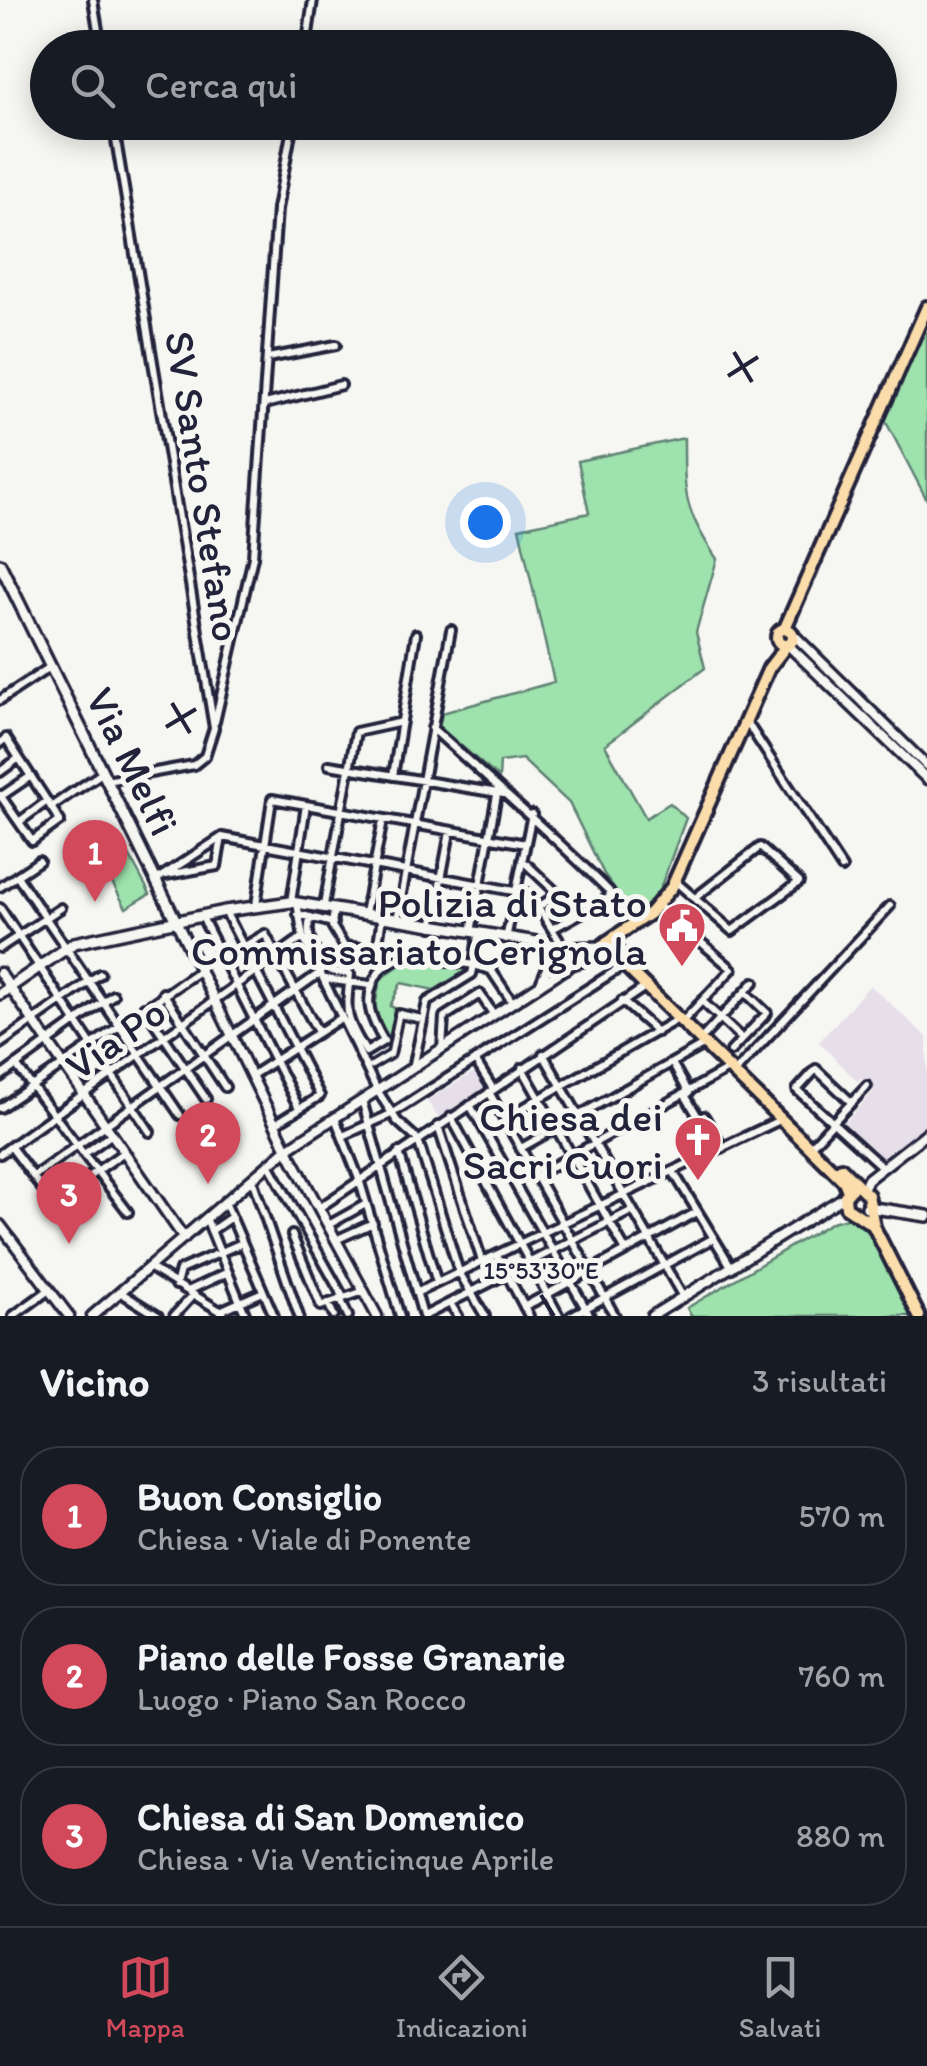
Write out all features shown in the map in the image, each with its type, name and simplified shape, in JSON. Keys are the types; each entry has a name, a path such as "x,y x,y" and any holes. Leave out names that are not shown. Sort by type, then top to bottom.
{"main road":[{"path":"540,943 554,966 568,966 609,950 624,930 658,905 675,881 787,637 923,327 927,307"},
{"name":"Via Melfi","path":"0,564 104,777 161,878 176,921"},
{"path":"0,994 65,948 225,910 294,902 506,939 609,950 812,1145 857,1199 911,1298 916,1316"},
{"path":"551,957 564,947"},
{"path":"564,947 568,966"},
{"path":"857,1199 885,1210 927,1216"}],"street":[{"path":"93,0 98,30"},
{"path":"309,30 313,0"},
{"name":"SV Santo Stefano","path":"116,140 214,728"},
{"path":"19,822 104,777 194,765 205,756 252,557 278,209 290,140"},
{"path":"268,358 336,345"},
{"path":"265,404 342,386"},
{"path":"397,920 451,630"},
{"path":"393,776 416,634"},
{"path":"787,637 927,766"},
{"path":"787,637 927,779"},
{"path":"0,700 50,667"},
{"path":"746,720 842,868"},
{"path":"376,950 344,946 333,922 329,906 334,858 356,732 402,722"},
{"path":"432,728 501,795 532,813 610,892 610,897 540,943"},
{"path":"3,740 19,758 31,776 60,821 32,841 0,796 31,776"},
{"path":"0,772 19,758"},
{"path":"329,765 501,795"},
{"path":"413,1068 426,1002 472,974 480,884 501,795"},
{"path":"256,905 272,799 526,844"},
{"path":"306,805 294,902 303,937 359,1047 366,1052 384,1041 368,1014 370,985 381,969 406,954 491,970 513,1003"},
{"path":"506,939 532,813"},
{"path":"365,914 384,820"},
{"path":"432,927 450,832"},
{"path":"161,878 222,837 530,894 564,947"},
{"path":"161,878 218,866 222,837"},
{"path":"675,881 732,932 799,882 760,846 695,898"},
{"path":"522,860 558,894 540,906"},
{"path":"0,888 39,861"},
{"path":"17,876 180,1114"},
{"path":"504,1119 681,1020 732,969 658,905"},
{"path":"537,1175 733,1070 890,906"},
{"path":"0,948 61,908"},
{"path":"225,910 320,1096 275,1124"},
{"path":"2,914 150,1132"},
{"path":"298,914 333,922"},
{"path":"202,916 300,1108"},
{"path":"311,917 307,928 316,950 331,971 350,974 344,992 347,1017 391,1114 418,1140 459,1272 485,1316"},
{"path":"381,969 376,950 382,917"},
{"name":"Via Melfi","path":"176,921 287,1148 377,1316"},
{"path":"243,947 265,934 318,1032"},
{"name":"Via Po","path":"6,1150 185,1026 303,937"},
{"path":"540,985 551,957"},
{"path":"343,1136 391,1114 624,965"},
{"path":"92,1316 287,1148 568,966"},
{"path":"0,1108 200,971"},
{"path":"0,974 184,1238"},
{"path":"0,1044 100,974"},
{"path":"84,1154 133,1106 295,990 323,976 370,985"},
{"path":"522,1148 703,1041 754,982"},
{"path":"319,1208 645,986"},
{"path":"731,1051 767,1013 745,992"},
{"path":"163,993 226,1087"},
{"path":"442,1049 444,1016 480,994 494,1016"},
{"path":"0,1077 113,996"},
{"path":"622,1000 657,1032"},
{"path":"702,1001 742,1039"},
{"path":"144,1007 206,1098"},
{"path":"371,1066 391,1054 400,1014 422,1019"},
{"path":"251,1076 342,1018"},
{"path":"543,1054 684,1297"},
{"path":"475,1060 615,1316"},
{"path":"672,1062 700,1116 723,1148"},
{"path":"16,1065 128,1212"},
{"path":"522,1068 626,1251"},
{"path":"852,1103 816,1069 798,1090 882,1167"},
{"path":"812,1145 867,1086"},
{"path":"362,1100 424,1316 633,1210"},
{"path":"470,1105 588,1312"},
{"path":"335,1118 359,1179 400,1316"},
{"path":"451,1118 559,1316"},
{"path":"416,1293 784,1118"},
{"path":"438,1126 482,1262"},
{"path":"34,1176 78,1145 109,1130"},
{"path":"652,1316 825,1209 857,1199 882,1167 927,1133"},
{"path":"0,1143 34,1176 62,1215"},
{"path":"53,1202 124,1152"},
{"path":"399,1152 437,1283"},
{"path":"269,1164 348,1316"},
{"path":"674,1173 732,1268"},
{"path":"252,1179 299,1316"},
{"path":"225,1202 274,1316"},
{"path":"332,1223 366,1204"},
{"path":"524,1307 698,1212"},
{"path":"210,1231 231,1217"},
{"path":"206,1218 246,1316"},
{"path":"340,1238 372,1222"},
{"path":"0,1226 69,1316"},
{"path":"292,1234 324,1305 334,1316"},
{"path":"571,1316 588,1312 605,1297 714,1238"},
{"path":"176,1285 180,1270 242,1243"},
{"path":"497,1255 529,1316"},
{"path":"149,1267 223,1314 264,1292"},
{"path":"174,1316 190,1293 228,1272"},
{"path":"13,1316 48,1290"},
{"path":"324,1305 364,1291"},
{"path":"120,1292 158,1316"},
{"path":"130,1316 136,1303"},
{"path":"450,1303 458,1316"}],"shaded area":[{"path":"870,985 927,1037 927,1129 879,1162 841,1127 874,1091 861,1078 857,1081 819,1042"},
{"path":"477,1070 489,1089 440,1120 427,1101"}],"green space":[{"path":"922,330 927,333 927,500 885,420"},
{"path":"684,438 688,502 717,559 696,632 705,668 605,745 646,818 670,803 686,818 657,897 634,915 604,874 569,803 522,759 500,762 499,778 439,727 442,713 554,682 519,528 589,513 578,461"},
{"path":"129,855 150,894 126,908 104,868"},
{"path":"410,958 468,969 434,990 401,983 390,1006 397,1009 389,1039 374,1012 380,979"},
{"path":"850,1217 862,1220 863,1225 866,1221 905,1292 910,1316 691,1316 687,1308 832,1222"}],"place":[{"name":"Buon Consiglio","path":"95,902"},
{"name":"Polizia di Stato Commissariato Cerignola","path":"682,968"},
{"name":"Chiesa dei Sacri Cuori","path":"698,1182"},
{"name":"Piano delle Fosse Granarie","path":"208,1184"},
{"name":"Chiesa di San Domenico","path":"69,1244"}]}
